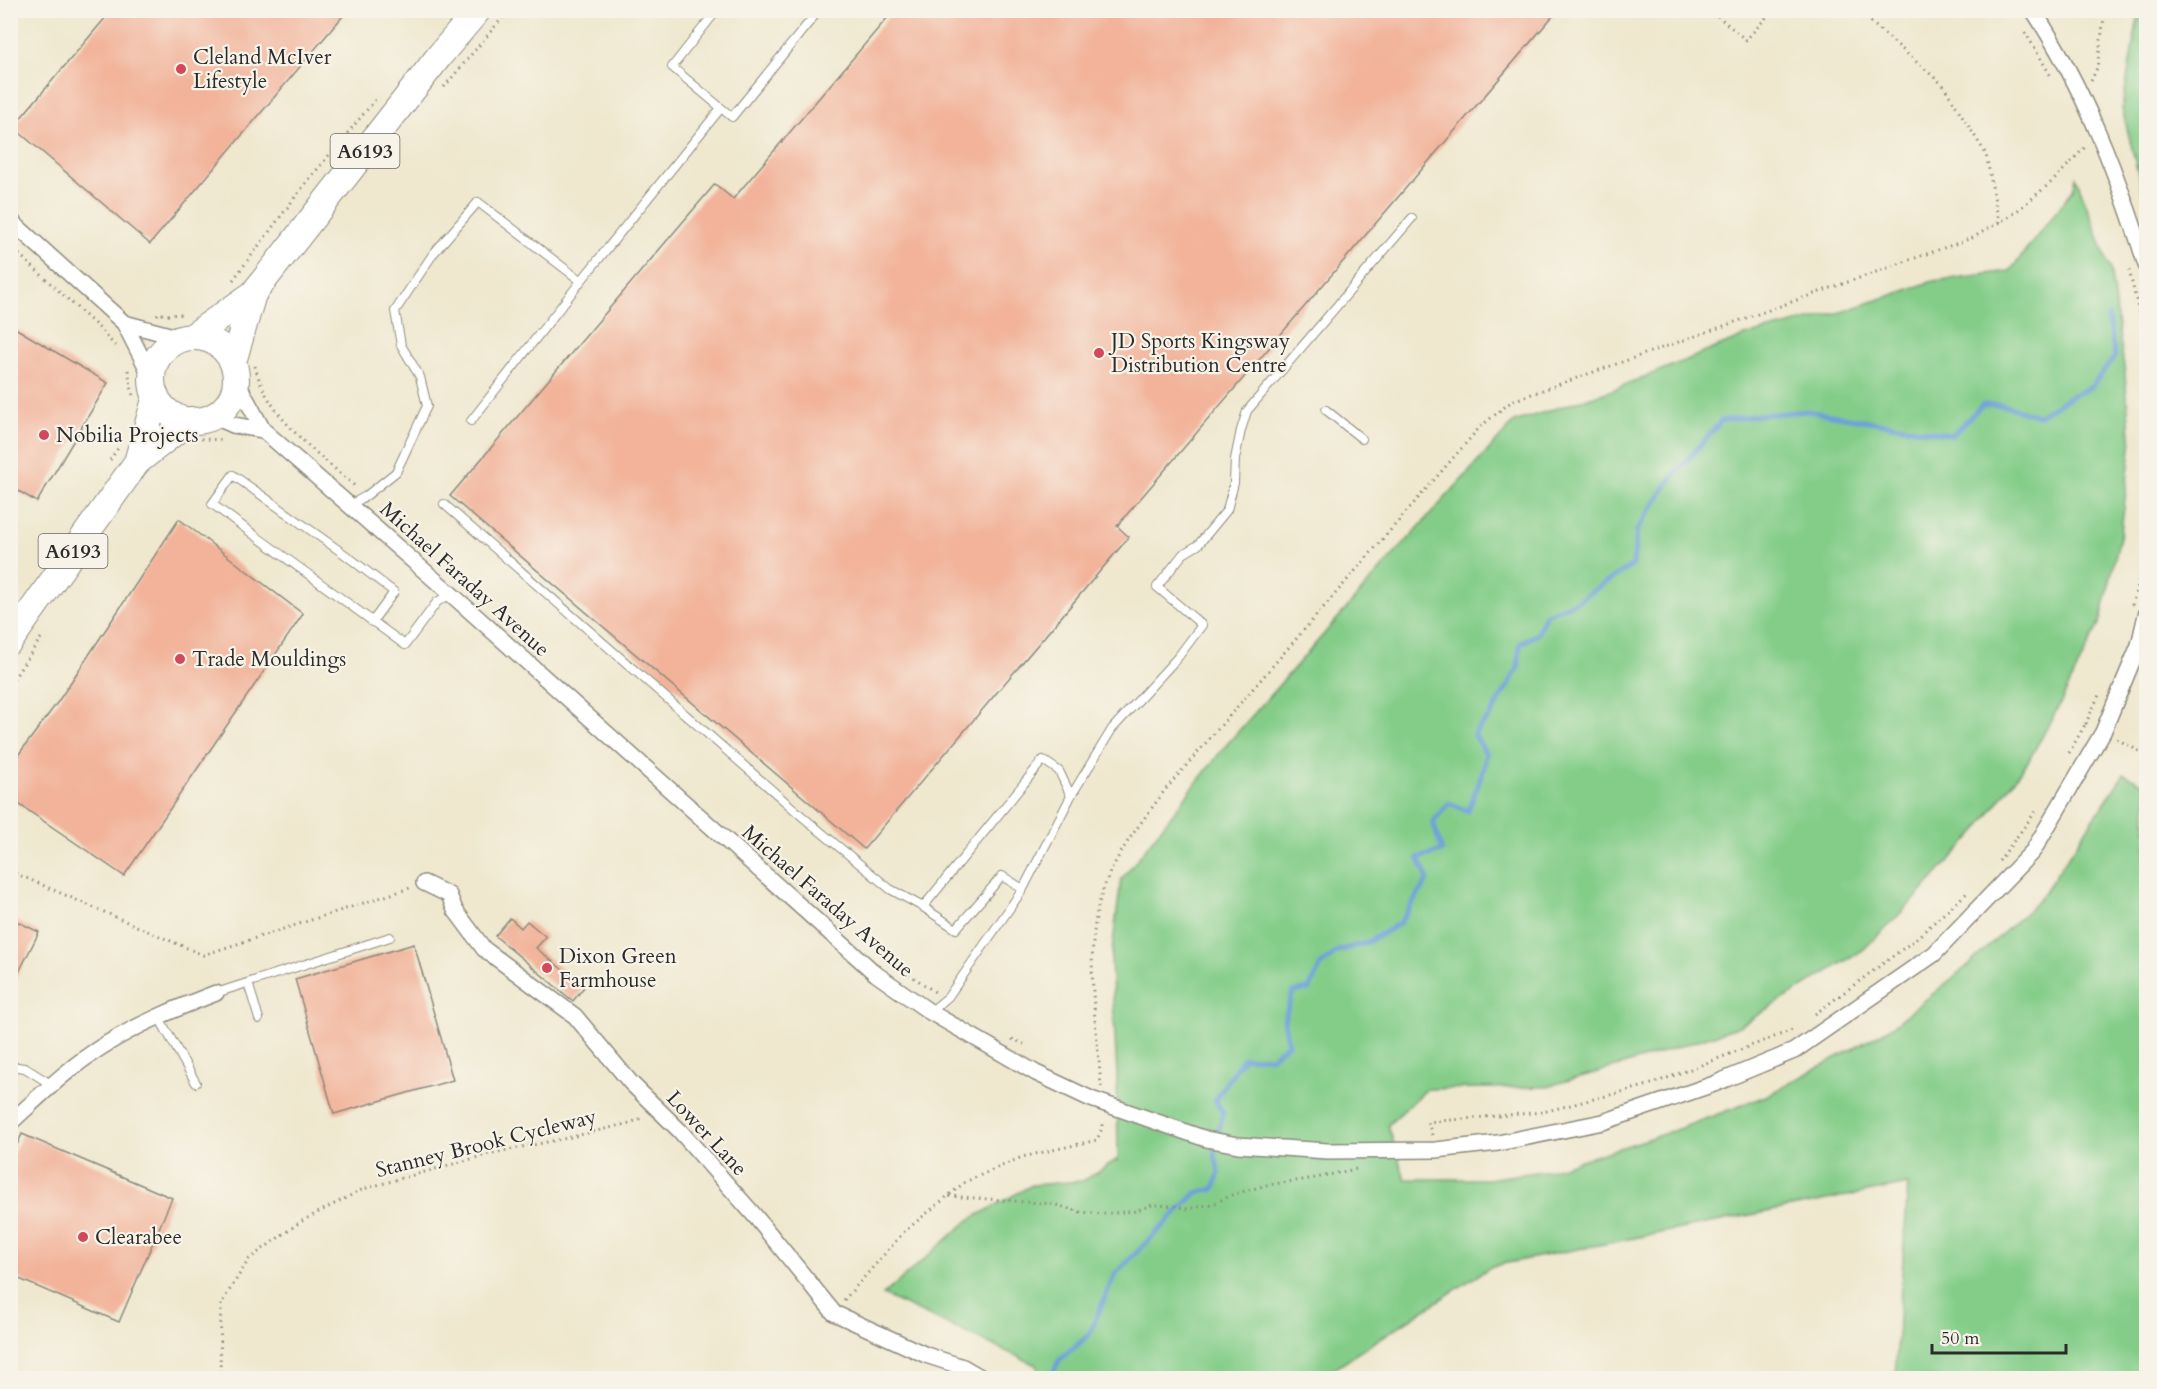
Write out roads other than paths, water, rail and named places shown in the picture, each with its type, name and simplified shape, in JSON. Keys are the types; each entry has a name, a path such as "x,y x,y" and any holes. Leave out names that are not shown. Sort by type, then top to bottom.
{"highway":[{"name":"A6193","path":"147,392 154,365 160,353 242,288 478,10"},
{"name":"A6193","path":"201,418 230,401 241,367 242,288"},
{"path":"188,329 217,343 241,367"},
{"path":"147,392 170,412 201,418"},
{"path":"137,462 147,392"},
{"path":"137,462 201,418"},
{"name":"A6193","path":"10,641 137,462"}],"street":[{"path":"2033,10 2049,34 2083,98 2109,156 2146,264"},
{"path":"10,220 124,323 147,392"},
{"path":"124,323 188,329"},
{"path":"201,418 263,430 241,367"},
{"name":"Michael Faraday Avenue","path":"263,430 451,594 876,974 930,1012 1022,1065 1102,1103 1206,1139 1228,1143 1328,1151 1436,1150 1498,1143 1604,1122 1713,1084 1794,1052 1934,954 2033,851 2103,732 2139,645 2146,615"},
{"name":"Lower Lane","path":"424,883 449,895 455,910 484,949 575,1016 631,1083 659,1110 755,1216 834,1313 926,1354 963,1366 982,1378"},
{"path":"10,1123 52,1085 102,1046 158,1016 216,993"}],"lane":[{"path":"717,10 672,67 732,117 819,10"},
{"path":"471,421 721,108"},
{"path":"350,505 366,496 396,472 427,406 420,377 401,345 395,311 433,254 478,202 581,281"},
{"path":"930,1012 945,999 1023,889 1071,796 1112,729 1178,657 1202,625 1157,587 1183,554 1198,545 1227,510 1234,483 1240,430 1247,411 1412,218"},
{"path":"1326,410 1362,439"},
{"path":"372,622 394,592 233,475 212,504 372,622 405,645 437,602 451,594"},
{"path":"444,504 813,825 890,889 956,929 1002,876 1023,889"},
{"path":"922,907 1043,760 1059,771 1071,796"},
{"path":"216,993 390,937"},
{"path":"248,982 259,1019"},
{"path":"158,1016 196,1083"},
{"path":"10,1066 25,1068 52,1085"}],"waterway":[{"path":"1050,1378 1060,1359 1089,1335 1115,1274 1196,1193 1214,1189 1219,1173 1214,1150 1223,1113 1215,1100 1243,1058 1271,1057 1288,1044 1284,1020 1293,992 1309,989 1321,965 1338,951 1368,942 1400,923 1428,879 1418,858 1442,851 1433,822 1449,803 1468,811 1484,768 1486,754 1474,734 1491,715 1518,668 1520,644 1537,634 1546,614 1574,603 1633,565 1637,530 1671,479 1721,421 1807,411 1952,435 1982,405 2002,405 2038,416 2091,387 2115,357 2108,316"}],"place":[{"name":"Cleland McIver Lifestyle","path":"181,69"},
{"name":"JD Sports Kingsway Distribution Centre","path":"1099,353"},
{"name":"Nobilia Projects","path":"44,435"},
{"name":"Trade Mouldings","path":"180,659"},
{"name":"Dixon Green Farmhouse","path":"547,968"},
{"name":"Clearabee","path":"83,1237"}]}
